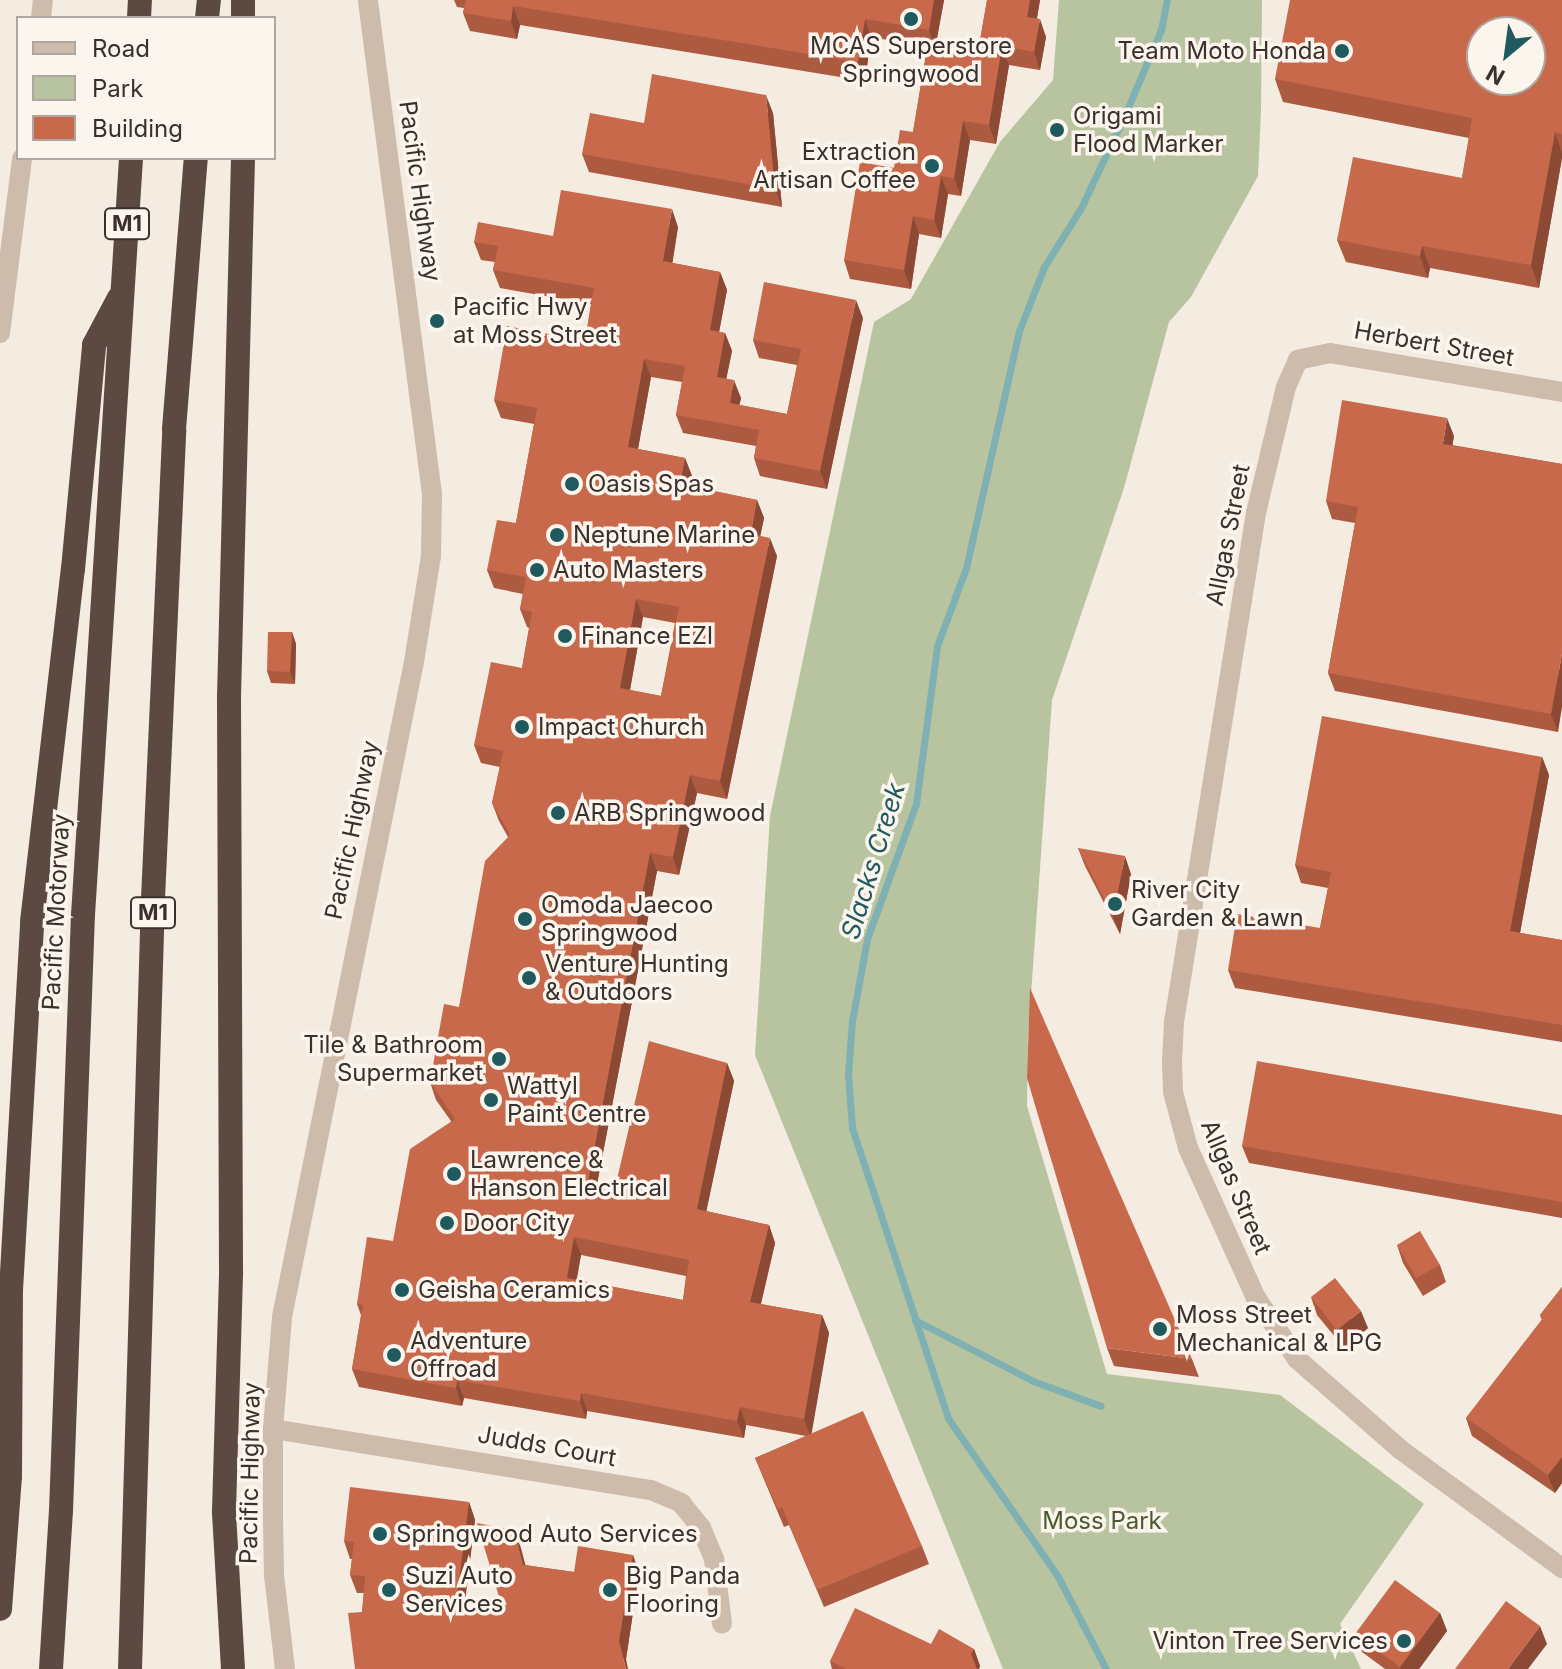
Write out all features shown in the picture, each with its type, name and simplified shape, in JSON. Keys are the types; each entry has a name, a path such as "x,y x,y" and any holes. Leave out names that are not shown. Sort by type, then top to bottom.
{"highway":[{"name":"Pacific Motorway","path":"51,1669 61,1511 83,915 131,160"},
{"name":"M1","path":"130,1669 154,884 174,429 196,160"},
{"path":"233,1669 224,1511 231,1272 229,697 243,160"},
{"path":"0,1609 10,1477 11,1290 32,922 73,569 94,345 123,291"}],"street":[{"name":"Pacific Highway","path":"285,1669 274,1576 273,1429 282,1317 414,662 431,556 432,494 368,0"},
{"path":"0,333 22,160"},
{"name":"Herbert Street","path":"1298,360 1330,353 1562,392"},
{"name":"Allgas Street","path":"1298,360 1286,387 1256,513 1174,1022 1173,1092 1179,1120 1188,1148 1251,1288 1297,1359 1401,1450 1562,1568"},
{"name":"Judds Court","path":"273,1429 651,1490 681,1503 701,1528 714,1559 722,1624"}],"green space":[{"name":"Moss Park","path":"1059,0 1262,0 1261,111 1258,176 1191,297 1169,322 1124,488 1052,700 1028,1037 1027,1106 1107,1374 1280,1395 1424,1504 1340,1624 1361,1669 1003,1669 755,1055 770,816 874,322 911,299 1000,142 1053,80"}],"building":[{"path":"466,0 934,0 929,30 865,19 858,62 513,6 511,21 463,13"},
{"path":"987,0 1030,0 1027,17 1040,19 1034,52 1002,46 989,125 963,121 954,178 941,176 934,220 913,216 904,270 844,260 860,162 894,168 900,130 913,132 929,38 979,46"},
{"path":"1290,0 1562,0 1562,134 1555,132 1531,265 1422,246 1420,256 1337,240 1353,157 1462,178 1472,118 1275,79"},
{"path":"652,74 766,95 775,189 582,154 590,113 644,123"},
{"path":"561,190 672,209 663,261 720,272 710,330 725,333 717,377 734,380 730,403 787,414 801,349 753,340 764,282 856,300 820,471 754,458 759,430 676,415 685,366 644,359 628,447 685,458 680,484 757,500 751,534 770,538 720,781 690,775 673,857 650,853 588,1182 615,1188 649,1041 727,1063 697,1209 769,1225 750,1302 822,1315 804,1419 740,1407 737,1421 581,1393 580,1401 457,1380 456,1388 352,1369 363,1305 357,1304 367,1237 393,1241 410,1149 455,1119 430,1082 444,1004 459,1007 485,861 510,835 492,803 503,751 474,745 491,662 522,668 532,612 520,609 526,577 487,570 497,520 516,523 537,408 494,400 507,326 585,341 594,288 493,270 498,246 474,242 478,222 553,236","holes":["636,599 679,607 661,696 620,688","574,1237 689,1260 683,1300 567,1278"]},
{"path":"1342,400 1447,418 1443,444 1562,464 1562,654 1551,714 1328,673 1358,507 1326,501"},
{"path":"268,632 292,632 290,672 267,671"},
{"path":"1322,716 1542,757 1510,931 1562,940 1562,1025 1228,970 1237,914 1320,928 1331,872 1295,865"},
{"path":"1078,848 1125,856 1113,916"},
{"path":"1030,988 1192,1359 1107,1348 1027,1078"},
{"path":"1257,1061 1562,1115 1562,1202 1242,1146"},
{"path":"1420,1231 1440,1265 1416,1278 1397,1245"},
{"path":"1335,1278 1361,1311 1337,1330 1311,1297"},
{"path":"1562,1287 1562,1457 1548,1475 1466,1418 1543,1318 1540,1315"},
{"path":"863,1411 922,1546 817,1590 782,1507 778,1509 755,1458"},
{"path":"350,1487 469,1502 455,1612 503,1610 477,1523 514,1530 523,1565 574,1572 578,1546 633,1555 619,1641 626,1669 355,1669 348,1613 362,1612 365,1576 350,1575 354,1542 344,1541"},
{"path":"1395,1580 1440,1613 1400,1667 1355,1634"},
{"path":"1506,1601 1540,1626 1508,1669 1455,1669"},
{"path":"855,1608 931,1644 939,1629 974,1649 971,1654 977,1669 846,1669 830,1661"}],"waterway":[{"name":"Slacks Creek","path":"1106,1669 1057,1575 948,1418 852,1127 848,1074 852,1021 867,939 916,804 937,646 966,568 1019,331 1044,267 1081,208 1126,112 1161,30 1167,0"},
{"path":"915,1320 1033,1381 1101,1406"}],"place":[{"name":"MCAS Superstore Springwood","path":"911,19"},
{"name":"Team Moto Honda","path":"1342,51"},
{"name":"Origami Flood Marker","path":"1057,130"},
{"name":"Extraction Artisan Coffee","path":"932,166"},
{"name":"Pacific Hwy at Moss Street","path":"437,321"},
{"name":"Oasis Spas","path":"572,484"},
{"name":"Neptune Marine","path":"557,535"},
{"name":"Auto Masters","path":"537,570"},
{"name":"Finance EZI","path":"565,636"},
{"name":"Impact Church","path":"522,727"},
{"name":"ARB Springwood","path":"558,813"},
{"name":"River City Garden & Lawn","path":"1115,904"},
{"name":"Omoda Jaecoo Springwood","path":"525,919"},
{"name":"Venture Hunting & Outdoors","path":"529,978"},
{"name":"Tile & Bathroom Supermarket","path":"499,1059"},
{"name":"Wattyl Paint Centre","path":"491,1100"},
{"name":"Lawrence & Hanson Electrical","path":"454,1174"},
{"name":"Door City","path":"447,1223"},
{"name":"Geisha Ceramics","path":"402,1290"},
{"name":"Moss Street Mechanical & LPG","path":"1160,1329"},
{"name":"Adventure Offroad","path":"394,1355"},
{"name":"Springwood Auto Services","path":"380,1534"},
{"name":"Suzi Auto Services","path":"389,1590"},
{"name":"Big Panda Flooring","path":"610,1590"},
{"name":"Vinton Tree Services","path":"1404,1641"}]}
